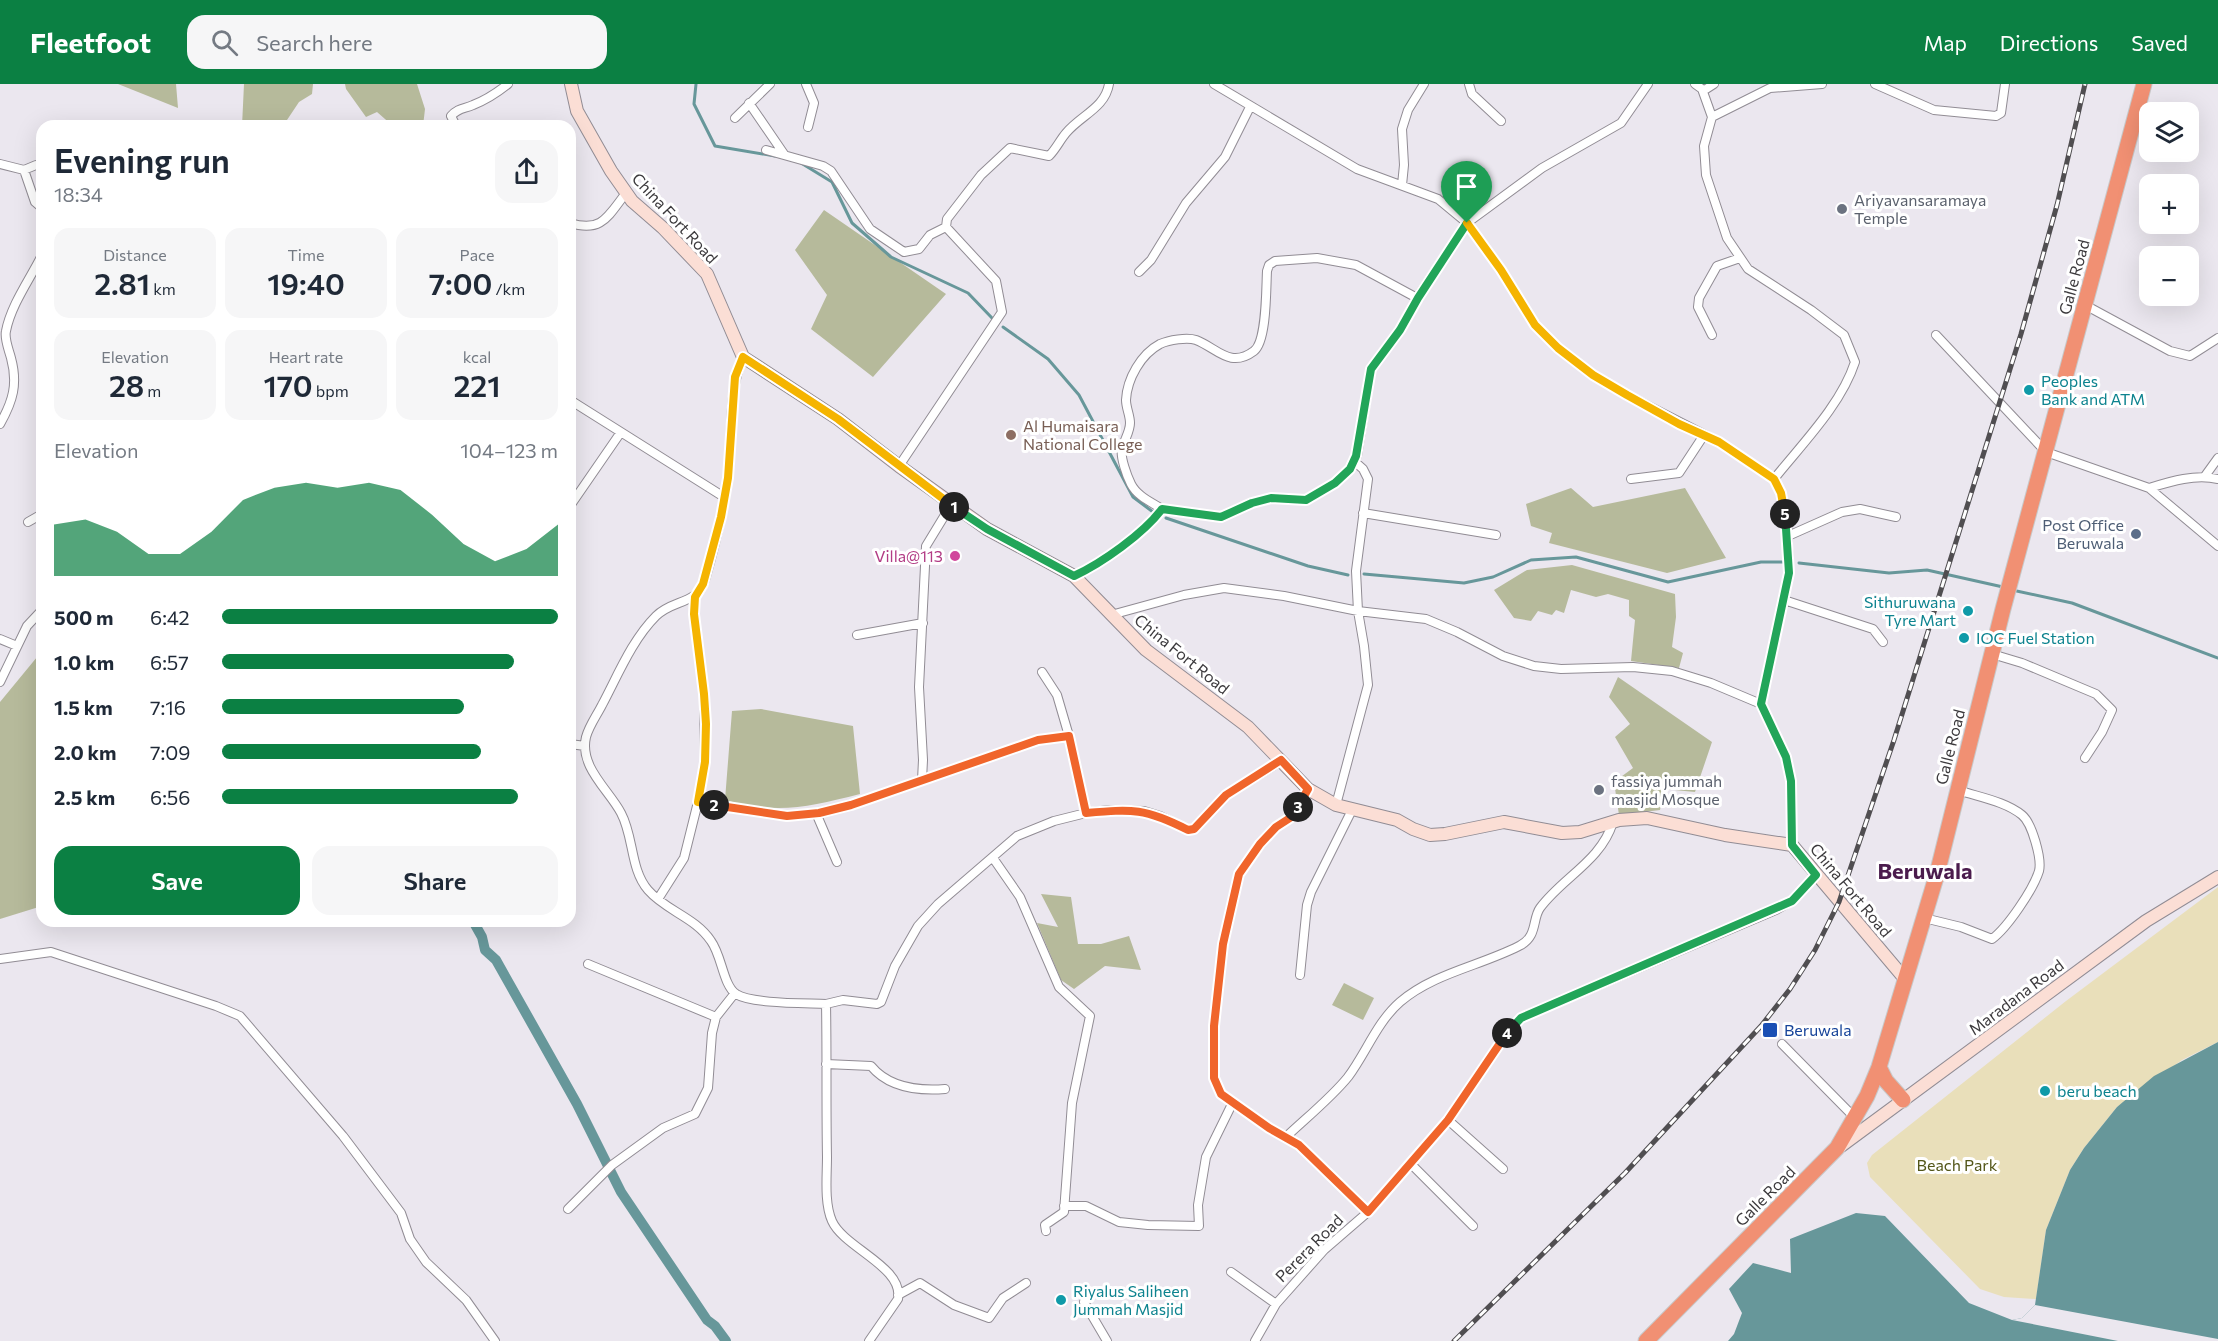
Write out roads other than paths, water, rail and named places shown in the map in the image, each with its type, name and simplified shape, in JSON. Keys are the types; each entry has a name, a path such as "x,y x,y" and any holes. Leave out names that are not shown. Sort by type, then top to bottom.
{"highway":[{"name":"Galle Road","path":"1646,1341 1837,1148 1867,1096 1879,1067 1958,790 2003,609 2144,84"},
{"path":"1879,1067 1886,1081 1903,1100"}],"street":[{"path":"454,120 452,116 457,110 474,105 508,84"},
{"name":"China Fort Road","path":"572,84 577,111 611,171 632,201 663,228 707,274 743,357 838,419 951,505 987,529 1074,576 1146,650 1248,727 1308,789 1336,805 1397,820 1413,830 1430,835 1504,822 1562,833 1580,832 1630,818 1647,818 1725,835 1792,845 1905,979"},
{"path":"735,118 770,84"},
{"path":"806,84 814,103 808,127"},
{"path":"766,150 823,166 831,171 870,229 904,252 919,249 930,235 945,226 947,219 981,175 1010,148 1049,156 1067,132 1102,102 1107,95 1108,84"},
{"path":"1214,84 1357,169 1438,199 1467,223 1501,270 1535,325 1558,348 1593,375 1719,442 1774,479 1781,493 1788,536 1789,573 1761,704 1786,757 1791,781 1792,845"},
{"path":"1402,185 1404,165 1402,129 1408,110 1424,84"},
{"path":"1469,84 1472,94 1501,121"},
{"path":"1418,298 1356,266 1317,258 1275,261 1269,265 1267,271 1262,339 1257,349 1246,356 1231,358 1195,340 1172,341 1161,344 1140,360 1126,400 1130,425 1121,451 1131,484 1138,494 1162,509 1221,517 1252,503 1271,498 1306,500 1335,483 1350,469 1354,461 1371,369 1400,330 1467,223 1542,168 1621,123 1648,84"},
{"path":"1695,84 1703,91 1712,117 1704,146 1706,176 1727,238 1748,269 1811,310 1844,335 1855,362 1850,378 1838,399 1774,479"},
{"path":"1703,91 1714,84"},
{"path":"1712,117 1770,88 1822,84"},
{"path":"1875,84 1935,110 1996,116 2001,113 2005,84"},
{"path":"749,103 784,154"},
{"path":"1139,272 1151,260 1186,203 1225,157 1250,106"},
{"path":"0,164 24,170 36,165"},
{"path":"24,170 36,203"},
{"path":"576,225 592,227 606,219 627,193"},
{"path":"899,466 1002,312 996,281 945,226"},
{"path":"1712,335 1698,307 1699,298 1718,266 1740,258"},
{"path":"0,424 11,405 15,389 15,374 5,333 36,267"},
{"path":"2085,305 2170,351 2190,356 2218,338"},
{"path":"1936,335 2046,452 2150,488 2218,546"},
{"path":"658,899 684,858 705,762 706,724 694,614 695,597 705,579 721,517 728,478 735,377 743,357"},
{"path":"576,404 724,497"},
{"path":"576,497 621,432"},
{"path":"1630,479 1679,473 1704,435"},
{"path":"2205,476 2218,458"},
{"path":"1336,805 1368,685 1358,612 1356,571 1368,479 1363,469 1354,461"},
{"path":"2150,488 2172,481 2205,476 2218,479"},
{"path":"922,780 919,687 926,546 951,505"},
{"path":"1074,576 1093,567 1154,520 1162,509"},
{"path":"1788,536 1842,512 1860,509 1896,517"},
{"path":"1363,513 1496,535"},
{"path":"28,522 36,517"},
{"path":"1111,615 1224,588 1284,596 1358,612 1426,619 1458,632 1503,656 1534,666 1561,669 1633,667 1671,671 1711,683 1761,704"},
{"path":"695,597 664,609 651,621 626,660 586,735 585,746 593,771 624,818 641,879 647,890 703,931 718,952 728,984 735,993 746,998 826,1004 843,1000 877,1004 918,926 938,904 1017,836 1054,821 1086,813 1115,810 1144,811 1188,830 1194,829 1226,795 1281,760"},
{"path":"1784,600 1873,629 1883,642"},
{"path":"0,682 27,626 36,616"},
{"path":"857,635 923,623"},
{"path":"0,639 17,646"},
{"path":"1992,654 2022,663 2096,694 2112,710 2102,732 2085,758"},
{"path":"1042,672 1057,695 1069,736 1086,813"},
{"path":"698,802 787,816 816,813 851,805 1038,740 1069,736"},
{"path":"576,745 585,746"},
{"path":"1308,789 1293,816 1276,827 1245,863 1239,874 1227,921 1214,1026 1214,1078 1221,1094 1306,1151 1368,1212"},
{"path":"1923,918 1961,927 1992,939 2018,907 2040,870 2036,839 2024,816 2001,804 1958,790"},
{"path":"1300,975 1307,905 1311,892 1352,810"},
{"path":"816,813 837,862"},
{"path":"1286,1137 1347,1078 1380,1027 1399,1003 1424,985 1522,945 1535,928 1539,909 1592,858 1608,838 1613,822"},
{"path":"993,858 1020,897 1059,987 1090,1016 1072,1103 1064,1212 1045,1225 1046,1231"},
{"name":"Perera Road","path":"1255,1341 1276,1304 1324,1250 1368,1212 1448,1120 1510,1028 1521,1018 1776,910 1792,901 1816,875"},
{"name":"Maradana Road","path":"1837,1148 2146,921 2218,877"},
{"path":"0,959 51,952 216,1006 240,1017 343,1136 401,1213 410,1239 426,1262 465,1300 495,1341"},
{"path":"588,964 716,1017"},
{"path":"568,1209 609,1168 663,1128 695,1114 708,1088 712,1033 716,1017 735,993"},
{"path":"826,1004 827,1177 831,1218 844,1237 894,1280 898,1286 898,1295"},
{"path":"1782,1044 1855,1118"},
{"path":"826,1064 871,1066 880,1076 893,1083 914,1089 945,1089"},
{"path":"1064,1206 1086,1206 1108,1211 1119,1222 1199,1226 1198,1205 1206,1157 1233,1102"},
{"path":"1448,1120 1503,1169"},
{"path":"1410,1163 1473,1226"},
{"path":"1231,1272 1276,1304"},
{"path":"869,1341 898,1295 920,1283 954,1305 989,1318 1003,1298 1026,1283"},
{"path":"1084,1302 1107,1341"}],"water":[{"path":"2218,1042 2218,1341 1728,1341 1734,1334 1742,1313 1729,1289 1753,1263 1791,1273 1790,1239 1856,1213 1885,1216 1969,1303 2012,1320 2022,1318 2035,1305 2046,1230 2070,1170 2084,1148 2117,1107 2154,1076"}],"waterway":[{"path":"696,84 694,104 715,146 775,156"},
{"path":"801,163 832,182 852,223 891,257 968,293 992,318"},
{"path":"1003,327 1048,359 1079,395 1133,497 1153,512"},
{"path":"1166,518 1308,566 1348,575"},
{"path":"1364,574 1464,583 1493,577 1531,560 1576,557 1668,582 1761,562 1784,562"},
{"path":"1799,563 1889,573 1927,570 2003,587"},
{"path":"2012,590 2072,603 2218,658"},
{"path":"476,927 485,950 496,960 577,1104 621,1192 707,1320 715,1326 726,1341"}],"railway":[{"path":"1454,1341 1625,1173 1761,1026 1790,989 1815,950 1839,902 1894,740 2021,334 2057,205 2085,84"}],"place":[{"name":"Ariyavansaramaya Temple","path":"1842,209"},
{"name":"Peoples Bank and ATM","path":"2029,390"},
{"name":"Al Humaisara National College","path":"1011,435"},
{"name":"Post Office Beruwala","path":"2136,534"},
{"name":"Villa@113","path":"955,556"},
{"name":"Sithuruwana Tyre Mart","path":"1968,611"},
{"name":"IOC Fuel Station","path":"1964,638"},
{"name":"fassiya jummah masjid Mosque","path":"1599,790"},
{"name":"Beruwala","path":"1770,1030"},
{"name":"beru beach","path":"2045,1091"},
{"name":"Riyalus Saliheen Jummah Masjid","path":"1061,1300"}],"district":[{"name":"Beruwala","path":"1925,871"}],"park label":[{"name":"Beach Park","path":"1957,1165"}]}
